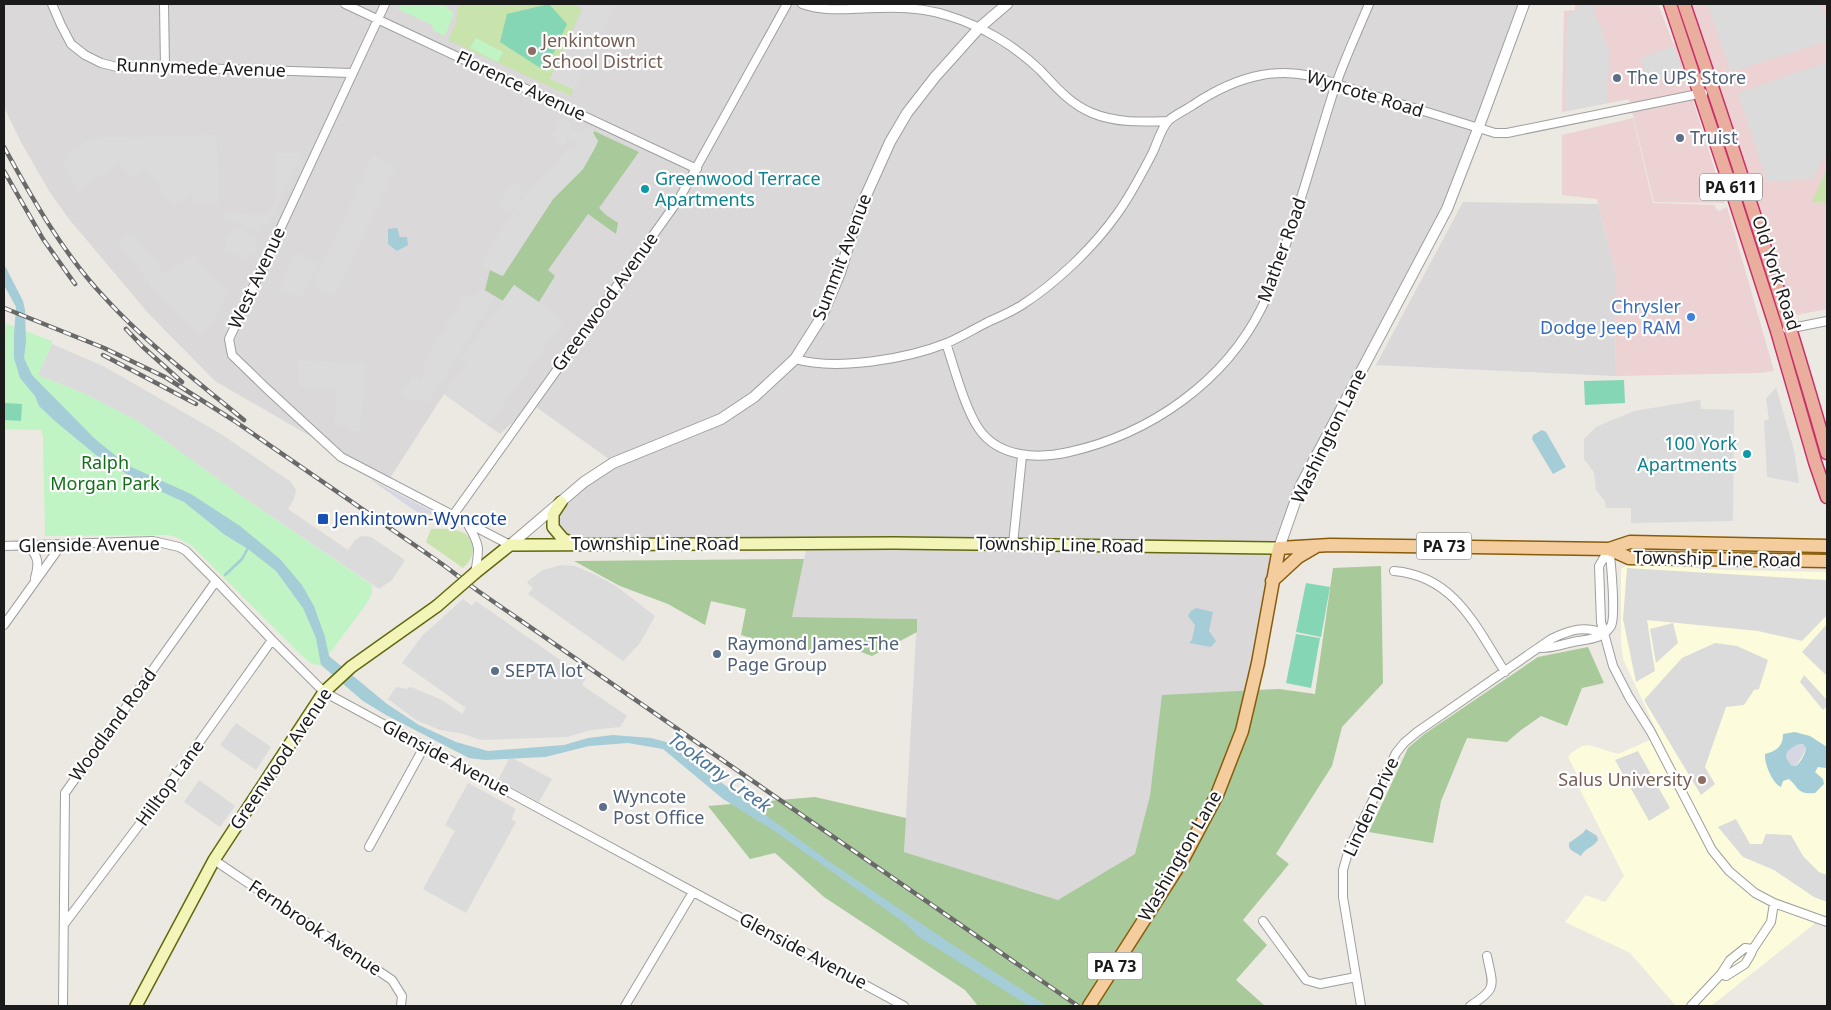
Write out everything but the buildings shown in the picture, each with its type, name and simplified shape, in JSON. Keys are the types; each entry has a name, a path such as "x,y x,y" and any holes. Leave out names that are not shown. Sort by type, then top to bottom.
{"highway":[{"name":"Old York Road","path":"1670,4 1777,331 1815,462 1827,496"},
{"name":"Old York Road","path":"1684,4 1754,210 1827,453"},
{"path":"1739,213 1754,210"}],"main road":[{"path":"561,502 553,514 552,527 562,539 574,544"},
{"name":"Township Line Road","path":"510,545 1014,544 1279,548 1318,546 1609,549 1630,542 1827,546"},
{"name":"Greenwood Avenue","path":"136,1006 214,860 324,692 351,667 437,606 510,545"},
{"path":"1272,581 1298,557 1318,546"},
{"name":"Washington Lane","path":"1089,1006 1183,859 1217,795 1242,731 1258,663 1279,548"},
{"name":"Township Line Road","path":"1609,549 1629,558 1827,561"}],"street":[{"name":"Runnymede Avenue","path":"52,4 60,25 71,44 84,55 101,63 116,66 351,73"},
{"path":"164,4 165,67"},
{"name":"Florence Avenue","path":"344,4 697,169"},
{"name":"West Avenue","path":"385,4 351,73 228,339 232,355 342,457 510,545"},
{"name":"Greenwood Avenue","path":"454,514 671,210 697,169 787,4"},
{"path":"802,4 831,10 923,9 949,16 988,32 1015,50 1039,70 1065,98 1091,113 1111,119 1168,121"},
{"name":"Summit Avenue","path":"510,545 584,482 613,462 721,419 754,397 795,359 821,318 840,272 859,211 885,150 911,108 935,77 979,28 1007,4"},
{"name":"Mather Road","path":"946,343 970,412 979,430 994,443 1022,456 1064,453 1108,441 1163,415 1197,389 1229,358 1244,338 1261,309 1276,277 1336,84 1369,4"},
{"name":"Washington Lane","path":"1279,548 1301,485 1358,373 1447,209 1524,4"},
{"name":"Wyncote Road","path":"795,359 808,363 848,363 896,357 946,343 1021,306 1054,280 1091,246 1117,214 1134,187 1168,121 1213,92 1235,81 1281,72 1323,78 1336,84 1495,133 1507,133 1701,94 1714,89"},
{"path":"1777,331 1827,321"},
{"path":"1014,544 1022,456"},
{"path":"466,522 478,544 479,554 476,573"},
{"name":"Glenside Avenue","path":"4,546 153,541 171,544 186,551 324,692 904,1006"},
{"path":"4,625 62,544"},
{"path":"27,545 34,551 39,565 34,583"},
{"path":"1609,549 1599,566 1601,622 1613,666 1629,697 1651,732 1712,850 1740,880 1756,893 1774,903 1827,922"},
{"path":"1605,633 1612,624 1612,566 1609,549"},
{"path":"1394,571 1406,572 1421,577 1450,594 1462,607 1505,672"},
{"name":"Woodland Road","path":"64,1006 65,793 216,581"},
{"name":"Linden Drive","path":"1361,1006 1343,897 1343,870 1349,849 1399,748 1412,735 1551,639 1569,631 1589,628 1605,633"},
{"name":"Linden Drive","path":"1539,648 1556,648 1574,642 1591,640 1605,633"},
{"name":"Hilltop Lane","path":"65,924 161,796 272,640"},
{"path":"369,847 424,747"},
{"name":"Fernbrook Avenue","path":"214,860 392,980 402,996 401,1006"},
{"path":"625,1006 692,892"},
{"path":"1721,974 1726,976 1745,964 1770,922 1774,903"},
{"path":"1263,921 1306,980 1320,984 1356,977"},
{"path":"1691,1006 1721,974 1730,960 1745,948 1753,949"},
{"path":"1470,1006 1488,993 1493,984 1487,956"}],"shaded area":[{"path":"4,4 1524,4 1447,209 1301,485 1286,530 1258,663 1140,926 904,852 917,619 792,617 807,545 563,539 553,514 613,462 532,404 500,434 444,394 388,481 215,381 148,313 69,219 49,191 21,142 4,107"},
{"path":"575,4 615,4 575,90 550,79 584,9"},
{"path":"1575,4 1658,4 1673,43 1675,43 1725,203 1654,202 1629,99 1562,112 1564,11 1575,10"},
{"path":"1577,4 1592,4 1610,53 1607,103 1565,111 1567,13 1578,12"},
{"path":"1684,4 1827,4 1827,167 1813,202 1827,203 1827,309 1796,315 1787,314"},
{"path":"1707,4 1820,4 1827,26 1827,41 1731,72"},
{"path":"1674,46 1683,71 1649,82 1640,58"},
{"path":"1827,62 1827,152 1813,179 1767,182 1738,93"},
{"path":"1633,118 1653,203 1715,205 1719,211 1727,207 1774,371 1759,373 1615,376 1616,274 1597,199 1562,195 1562,135"},
{"path":"570,120 570,129 581,132 586,127 594,131 593,133 598,141 595,148 583,169 553,199 502,276 483,266 492,243 514,211 519,214 514,207 507,212 499,202 505,197 502,192 514,182 523,192 518,198 525,206 522,200 532,185 568,148 574,151 576,143 574,140 567,137 567,144 558,146 550,133 556,130 556,121"},
{"path":"217,135 219,205 192,202 192,193 174,206 145,169 132,179 119,163 79,192 62,164 68,159 65,153 90,139 100,137"},
{"path":"276,153 301,153 268,226 262,225 258,233 224,217 225,213 268,215 276,200"},
{"path":"373,155 396,167 335,296 312,286"},
{"path":"1463,202 1598,204 1616,274 1615,376 1376,365"},
{"path":"234,226 258,238 255,243 258,246 254,255 250,255 247,260 224,249 227,235 230,235"},
{"path":"132,232 166,274 193,253 228,292 217,316 200,335 158,296 118,242"},
{"path":"296,252 318,263 302,298 278,291"},
{"path":"514,285 564,321 489,426 444,394 467,362 462,358"},
{"path":"481,290 495,297 428,403 418,398 416,402 401,393 413,375 420,379 427,369 421,365 465,295 472,299"},
{"path":"52,344 105,367 221,434 291,482 296,490 294,499 288,509 348,550 355,540 361,536 371,537 405,560 392,580 379,589 247,500 138,421 85,394 38,375"},
{"path":"297,360 366,364 360,431 347,431 347,428 334,424 337,389 299,386"},
{"path":"1776,387 1794,450 1799,483 1767,477 1764,421 1769,419 1766,399"},
{"path":"1700,400 1701,409 1734,410 1733,521 1631,523 1631,508 1606,508 1605,501 1596,490 1594,472 1584,459 1584,439 1596,427 1634,411"},
{"path":"371,480 437,514 421,514 417,512"},
{"name":"Salus University","path":"1631,563 1724,570 1827,572 1827,914 1711,1006 1676,1006 1630,953 1565,922 1586,895 1605,902 1624,876 1578,786 1577,775 1568,757 1582,746 1589,745 1618,754 1659,736 1623,659 1621,643 1621,569"},
{"path":"561,565 575,566 596,575 616,586 655,616 640,643 623,661 528,594 533,588 527,583 529,580 543,570"},
{"path":"1627,568 1825,580 1827,582 1827,615 1802,641 1758,631 1647,620 1655,671 1636,682 1623,619"},
{"name":"SEPTA lot","path":"463,599 472,606 476,601 586,678 582,685 627,716 620,727 591,730 567,737 481,740 460,733 440,730 416,720 388,699 396,687 406,689 411,687 442,700 462,714 466,708 402,663 422,636"},
{"path":"1673,623 1678,643 1656,663 1650,629"},
{"path":"1827,624 1827,676 1802,652"},
{"path":"1715,643 1737,646 1768,660 1759,689 1754,690 1744,705 1726,707 1705,767 1715,784 1701,795 1644,700 1682,658"},
{"path":"1804,675 1827,700 1827,706 1823,710 1800,682"},
{"path":"236,723 271,747 256,770 220,745"},
{"path":"1803,744 1806,748 1802,757 1796,766 1791,765 1786,757 1787,752 1796,745"},
{"path":"1638,751 1670,808 1649,821 1615,760"},
{"path":"510,757 552,779 539,802 498,780"},
{"path":"199,780 235,806 220,827 184,802"},
{"path":"468,783 516,809 511,819 516,822 466,913 423,889 455,831 445,825"},
{"path":"1736,819 1750,844 1762,844 1766,834 1791,835 1803,856 1819,872 1827,875 1827,902 1814,897 1774,870 1743,857 1718,827"}],"green space":[{"path":"401,4 444,4 454,14 445,36 433,30 432,25 398,9"},
{"name":"Jenkintown School District","path":"459,4 571,4 582,9 550,79 573,89 571,96 448,40 456,24"},
{"path":"549,4 567,24 545,71 500,42 507,14"},
{"path":"476,38 503,52 498,62 470,48"},
{"path":"594,131 639,152 599,208 618,223 616,234 588,214 548,270 555,276 539,302 514,285 503,301 485,290 490,270 503,276 553,199 583,169 598,141 593,133"},
{"path":"1827,168 1827,203 1812,202"},
{"name":"Ralph Morgan Park","path":"4,323 52,341 38,375 85,394 138,421 247,500 372,585 372,594 367,603 321,665 312,664 303,657 191,545 178,538 169,535 45,536 43,436 41,430 4,429"},
{"path":"1624,380 1625,403 1585,405 1584,381"},
{"path":"5,403 22,404 21,421 4,420"},
{"path":"431,529 456,530 469,538 473,548 471,558 463,568 426,542"},
{"path":"804,559 792,617 917,619 917,632 872,656 853,649 794,651 741,635 746,609 711,601 705,625 668,604 620,586 574,561"},
{"path":"1381,566 1383,683 1342,727 1332,766 1276,854 1289,864 1243,920 1267,945 1236,980 1265,1006 978,1006 965,990 824,897 775,853 750,859 708,806 815,797 906,818 904,852 1058,900 1135,854 1150,796 1162,695 1279,689 1315,694 1333,568"},
{"path":"1306,583 1330,587 1321,637 1296,632"},
{"path":"1296,634 1320,638 1311,688 1286,683"},
{"path":"1588,647 1604,683 1582,688 1567,726 1541,716 1507,742 1467,738 1441,801 1433,843 1369,832 1408,748 1423,735 1538,657"}],"water":[{"path":"397,228 400,237 407,237 408,245 397,251 388,244 388,229"},
{"path":"4,264 23,301 26,342 24,358 32,375 94,438 127,465 191,494 240,526 280,559 302,585 314,606 325,637 329,656 387,704 419,725 456,742 488,751 564,745 588,738 613,735 651,738 666,742 830,862 1047,1006 1029,1006 919,937 905,923 773,830 723,799 663,749 628,743 589,746 545,757 485,760 469,758 363,701 321,665 316,638 303,608 276,571 248,549 225,535 184,502 138,481 96,455 39,406 35,396 20,378 14,358 16,307 4,285"},
{"path":"1542,430 1546,432 1566,467 1553,474 1532,439 1533,435"},
{"path":"1196,608 1213,612 1209,631 1216,641 1211,647 1189,643 1192,640 1195,625 1188,616"},
{"path":"1795,732 1810,736 1827,747 1827,767 1818,767 1815,772 1823,779 1824,784 1815,793 1802,792 1789,779 1783,781 1781,787 1772,778 1766,763 1765,754 1778,748 1782,742 1783,734","holes":["1803,744 1806,748 1798,764 1796,766 1791,765 1786,757 1787,752 1796,745"]},
{"path":"1586,829 1597,836 1598,840 1581,856 1571,850 1569,843"}],"waterway":[{"path":"225,575 242,559 248,548"}],"railway":[{"path":"4,147 50,226 91,282 122,316 155,347 244,420"},
{"path":"4,171 43,239 75,284"},
{"path":"4,308 104,348 165,377 233,420 1078,1006"},
{"path":"126,329 182,382"},
{"path":"103,355 196,404"}],"place":[{"name":"Jenkintown School District","path":"532,51"},
{"name":"The UPS Store","path":"1617,78"},
{"name":"Truist","path":"1680,138"},
{"name":"Greenwood Terrace Apartments","path":"645,189"},
{"name":"Chrysler Dodge Jeep RAM","path":"1691,317"},
{"name":"100 York Apartments","path":"1747,454"},
{"name":"Jenkintown-Wyncote","path":"323,519"},
{"name":"Raymond James-The Page Group","path":"717,654"},
{"name":"SEPTA lot","path":"495,671"},
{"name":"Salus University","path":"1702,780"},
{"name":"Wyncote Post Office","path":"603,807"}],"water label":[{"name":"Tookany Creek","path":"720,772"}]}
